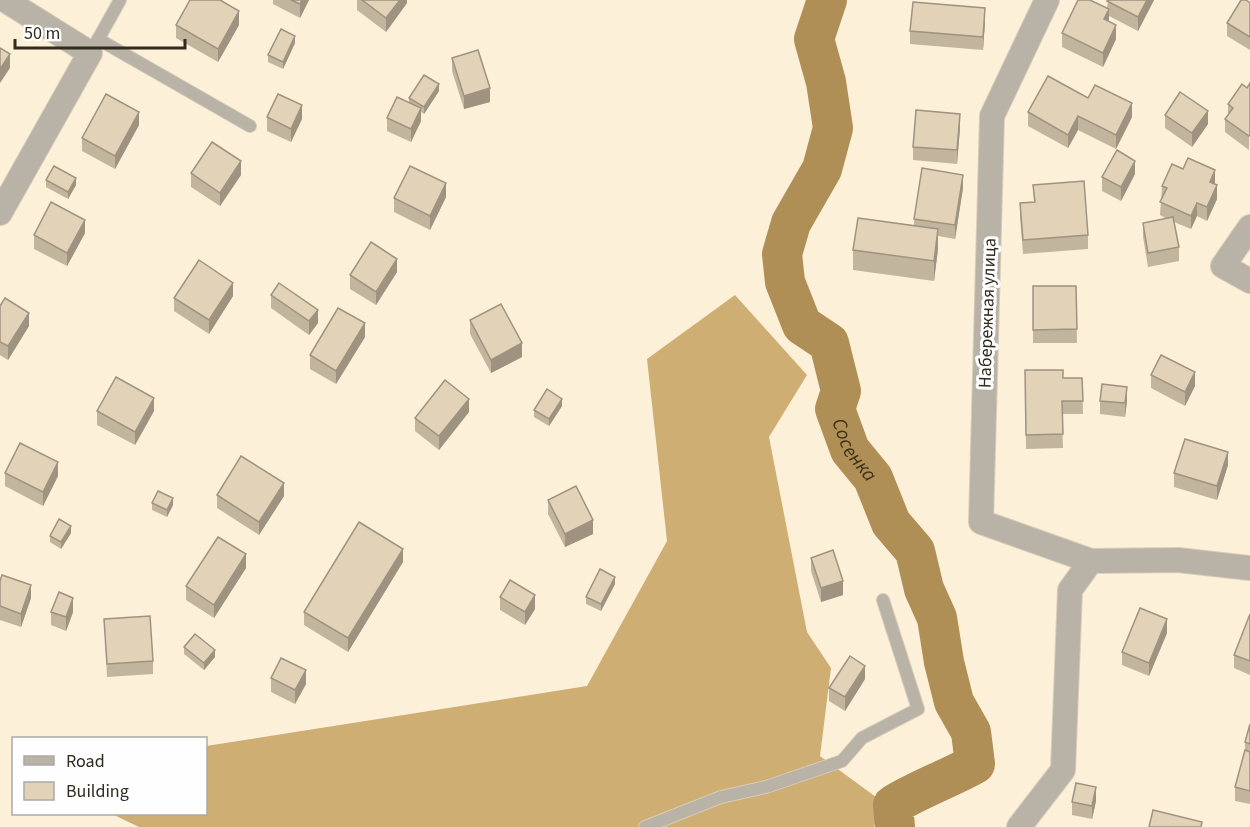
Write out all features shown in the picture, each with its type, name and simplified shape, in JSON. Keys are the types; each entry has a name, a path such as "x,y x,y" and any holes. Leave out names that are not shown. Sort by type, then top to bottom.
{"street":[{"path":"0,213 94,46 5,0"},
{"name":"Набережная улица","path":"1047,0 992,116 981,522 1091,561"},
{"path":"1250,227 1223,266 1250,281"},
{"path":"1018,827 1063,770 1070,590 1091,561 1178,560 1250,568"}],"lane":[{"path":"120,0 94,46 250,126"},
{"path":"645,827 721,797 766,787 842,761 862,738 918,709 883,600"}],"shaded area":[{"path":"735,295 807,375 769,437 807,632 831,668 820,756 880,800 874,827 139,827 114,815 207,815 207,746 587,686 667,541 647,359"}],"building":[{"path":"190,0 220,0 239,11 218,49 176,25"},
{"path":"362,0 400,0 386,18"},
{"path":"1078,0 1090,0 1109,9 1104,19 1116,25 1103,53 1062,33"},
{"path":"1108,0 1147,0 1138,17"},
{"path":"1241,0 1250,3 1250,37 1227,23"},
{"path":"913,2 985,8 983,37 910,31"},
{"path":"281,29 295,36 283,62 268,55"},
{"path":"0,48 10,54 0,69"},
{"path":"478,50 490,88 464,96 452,58"},
{"path":"424,75 439,84 424,107 409,98"},
{"path":"1048,76 1088,98 1095,85 1132,103 1116,135 1078,116 1068,135 1028,112"},
{"path":"1250,83 1249,136 1225,119 1233,108 1228,104 1242,84 1247,88"},
{"path":"1180,92 1208,111 1192,133 1165,115"},
{"path":"106,94 139,112 115,156 82,138"},
{"path":"278,94 302,105 291,129 267,117"},
{"path":"397,97 421,108 411,129 387,118"},
{"path":"916,110 960,114 957,150 913,147"},
{"path":"212,142 241,161 220,193 191,173"},
{"path":"1117,150 1135,161 1121,187 1102,177"},
{"path":"1188,158 1215,170 1210,182 1217,185 1207,207 1197,203 1191,216 1160,202 1167,188 1162,186 1172,164 1183,169"},
{"path":"54,166 76,178 68,192 46,180"},
{"path":"410,166 446,183 430,216 394,198"},
{"path":"922,168 963,175 955,225 914,219"},
{"path":"1084,181 1088,235 1023,240 1020,203 1035,202 1033,185"},
{"path":"51,202 85,220 67,253 34,235"},
{"path":"1173,217 1179,247 1148,253 1143,223"},
{"path":"858,218 938,229 934,261 853,250"},
{"path":"371,242 397,259 376,292 350,275"},
{"path":"199,260 233,283 209,320 174,298"},
{"path":"279,283 318,310 309,321 271,295"},
{"path":"1033,286 1076,286 1077,329 1033,330"},
{"path":"5,298 29,313 8,346 0,342 0,306"},
{"path":"501,304 522,343 491,360 470,320"},
{"path":"338,308 365,323 336,371 310,355"},
{"path":"1161,355 1195,372 1185,392 1151,375"},
{"path":"1025,370 1063,370 1063,378 1082,378 1083,401 1062,401 1063,434 1026,435"},
{"path":"116,377 154,398 135,432 97,411"},
{"path":"445,380 469,399 439,436 415,418"},
{"path":"1102,384 1127,387 1125,403 1100,401"},
{"path":"547,389 562,399 549,419 534,410"},
{"path":"1185,439 1228,452 1217,486 1174,473"},
{"path":"20,443 58,462 43,492 5,473"},
{"path":"241,456 284,483 259,522 217,495"},
{"path":"576,486 593,520 565,534 548,500"},
{"path":"158,491 173,498 167,510 152,503"},
{"path":"59,519 71,526 61,542 50,536"},
{"path":"359,522 403,549 348,638 304,612"},
{"path":"218,537 246,554 214,605 186,586"},
{"path":"833,550 843,581 821,588 811,558"},
{"path":"600,569 615,577 601,604 586,597"},
{"path":"2,575 31,585 21,614 0,606"},
{"path":"510,580 535,595 525,612 500,597"},
{"path":"59,592 73,598 66,617 51,612"},
{"path":"1140,608 1167,619 1149,663 1122,652"},
{"path":"1250,614 1250,661 1234,655"},
{"path":"150,616 153,661 107,664 104,619"},
{"path":"195,634 215,650 204,663 184,647"},
{"path":"850,656 865,666 845,697 829,688"},
{"path":"281,658 306,670 295,690 271,678"},
{"path":"1250,724 1250,744 1245,742"},
{"path":"1245,750 1250,752 1250,791 1235,787"},
{"path":"1076,783 1096,787 1092,806 1072,802"},
{"path":"1153,810 1202,822 1201,827 1149,827"}],"waterway":[{"name":"Сосенка","path":"827,0 814,39 826,82 833,128 822,169 791,223 782,254 785,282 802,325 829,343 841,391 835,409 850,450 873,478 891,523 915,551 924,589 937,618 944,662 954,702 971,732 975,764 893,805 895,827"}]}
